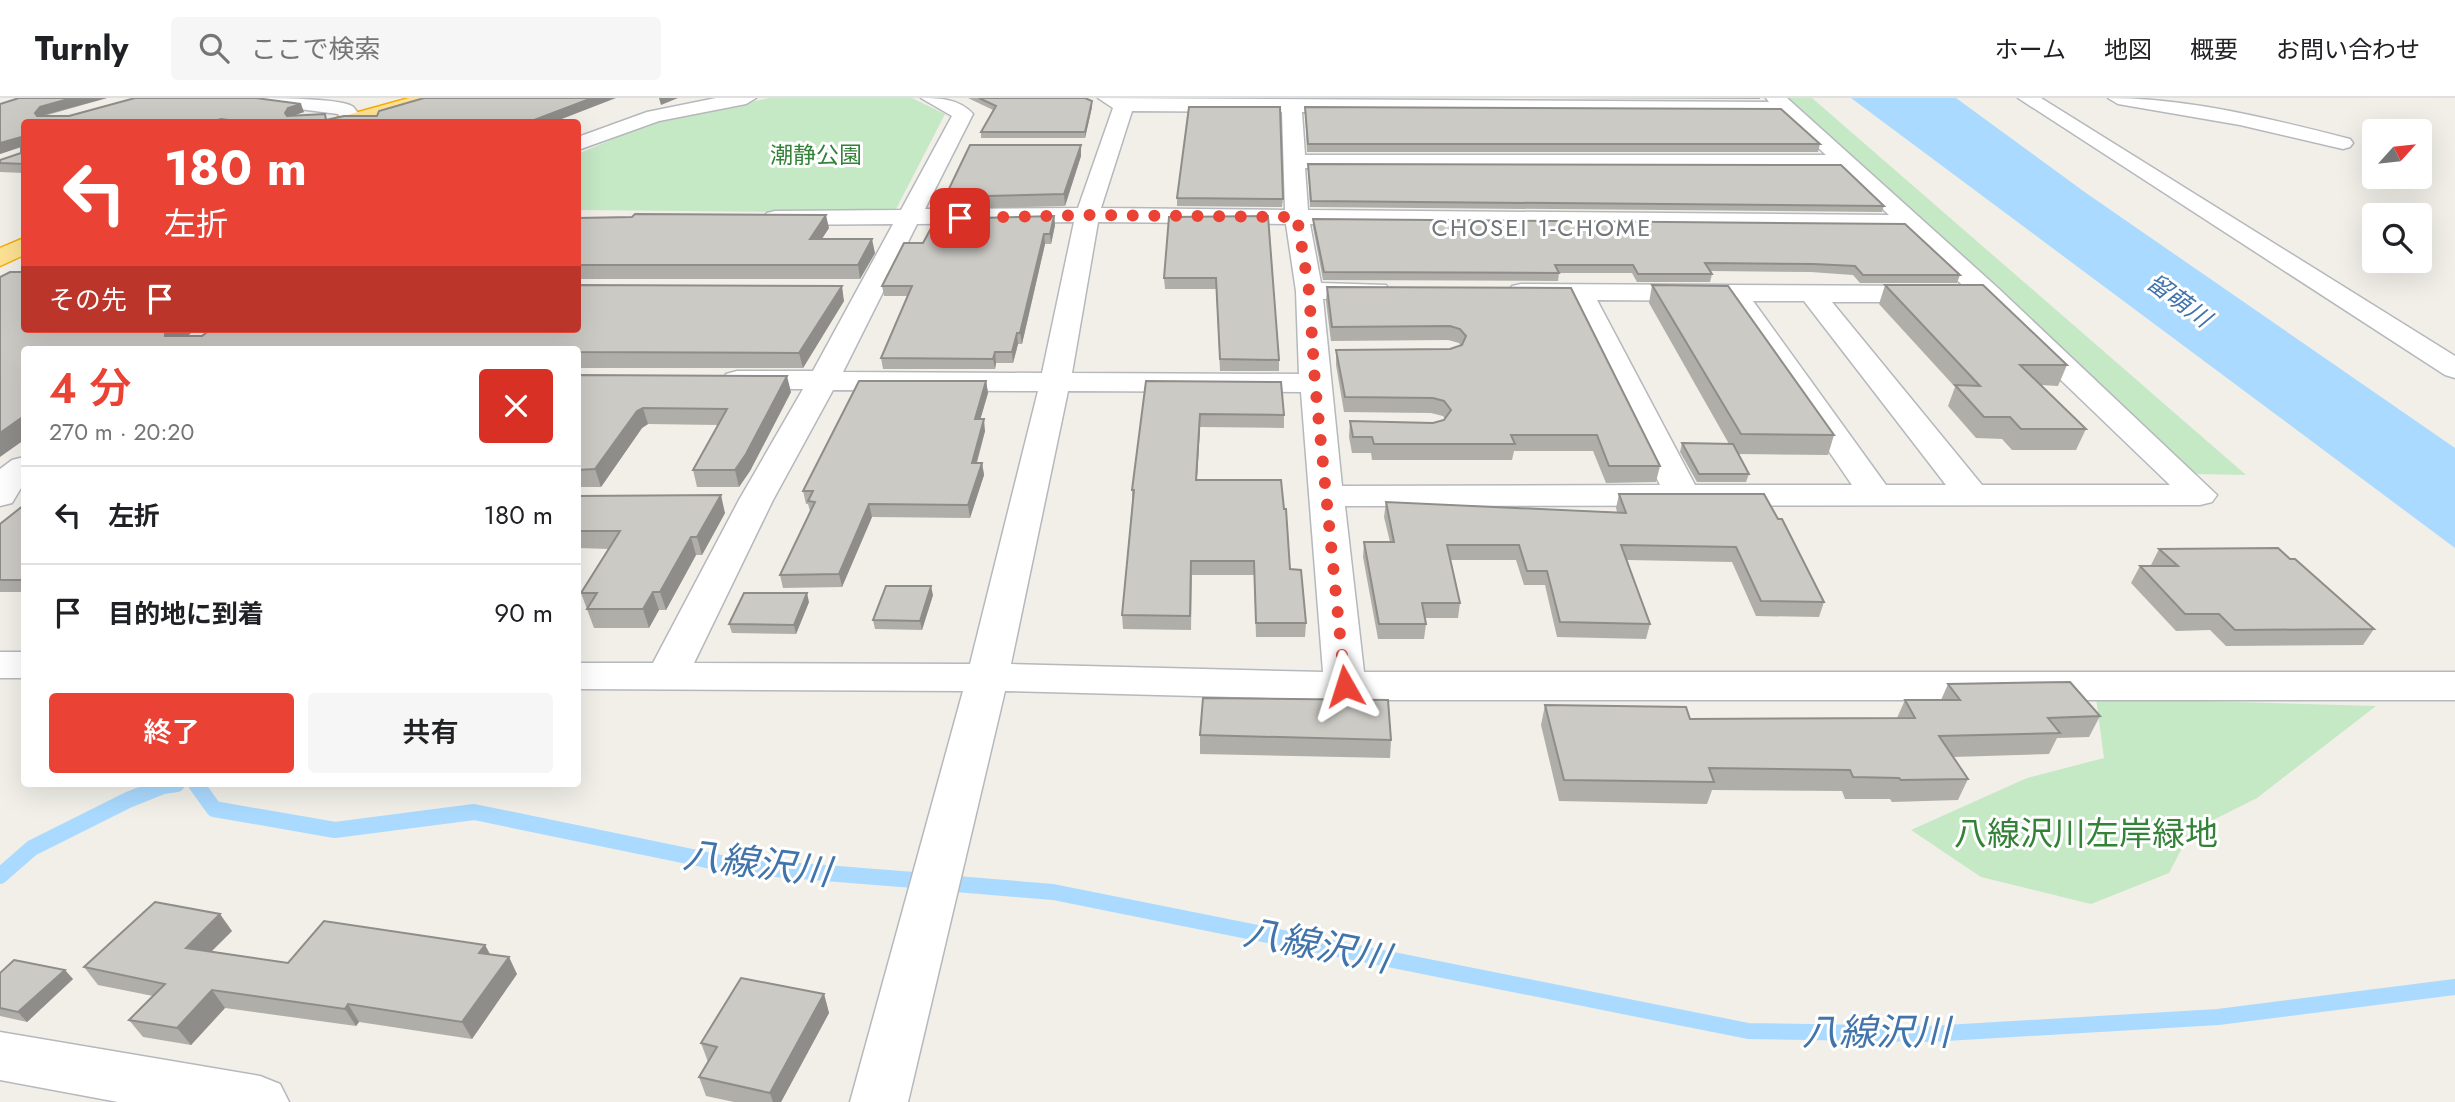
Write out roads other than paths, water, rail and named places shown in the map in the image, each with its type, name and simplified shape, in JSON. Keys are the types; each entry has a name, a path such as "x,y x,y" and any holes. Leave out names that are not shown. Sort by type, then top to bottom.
{"highway":[{"path":"353,118 386,98"},
{"path":"353,118 431,98"},
{"path":"0,239 21,229"},
{"path":"0,258 21,247"}],"street":[{"path":"260,98 316,101 353,118"},
{"path":"581,143 654,116 746,98"},
{"path":"666,677 755,500 823,381 857,290 909,219 963,114 931,98"},
{"path":"2028,98 2455,369"},
{"path":"2118,98 2240,119 2343,143"},
{"path":"879,1102 987,680 1055,382 1098,147 1116,101 1782,103 1989,294 2200,495 1327,496"},
{"path":"1292,102 1297,217 1333,424 1327,496 1345,686"},
{"path":"946,147 974,147"},
{"path":"1296,161 1845,162"},
{"path":"757,218 909,219 1087,215 1910,222"},
{"path":"1309,291 1404,291"},
{"path":"1498,292 1989,294"},
{"path":"1579,292 1683,496"},
{"path":"1734,293 1876,495"},
{"path":"1811,293 1972,495"},
{"path":"714,380 1055,382 1323,363"},
{"path":"21,469 10,478 0,497 21,498"},
{"path":"714,500 755,500"},
{"path":"0,665 21,665"},
{"path":"581,676 987,680 1041,678 1345,686 2454,687"},
{"path":"0,1056 260,1102"}],"water":[{"name":"留萌川","path":"1851,98 1956,98 2086,193 2455,448 2455,548"}],"waterway":[{"name":"八線沢川","path":"0,876 32,848 128,800 160,787"},
{"name":"八線沢川","path":"198,787 214,809 335,830 474,812 736,866 926,881"},
{"name":"八線沢川","path":"944,883 1053,892 1748,1031 1929,1034 2218,1017 2455,987"}],"district":[{"name":"CHOSEI 1-CHOME","path":"1542,227"}],"park label":[{"name":"潮静公園","path":"816,155"},
{"name":"八線沢川左岸緑地","path":"2086,833"}]}
